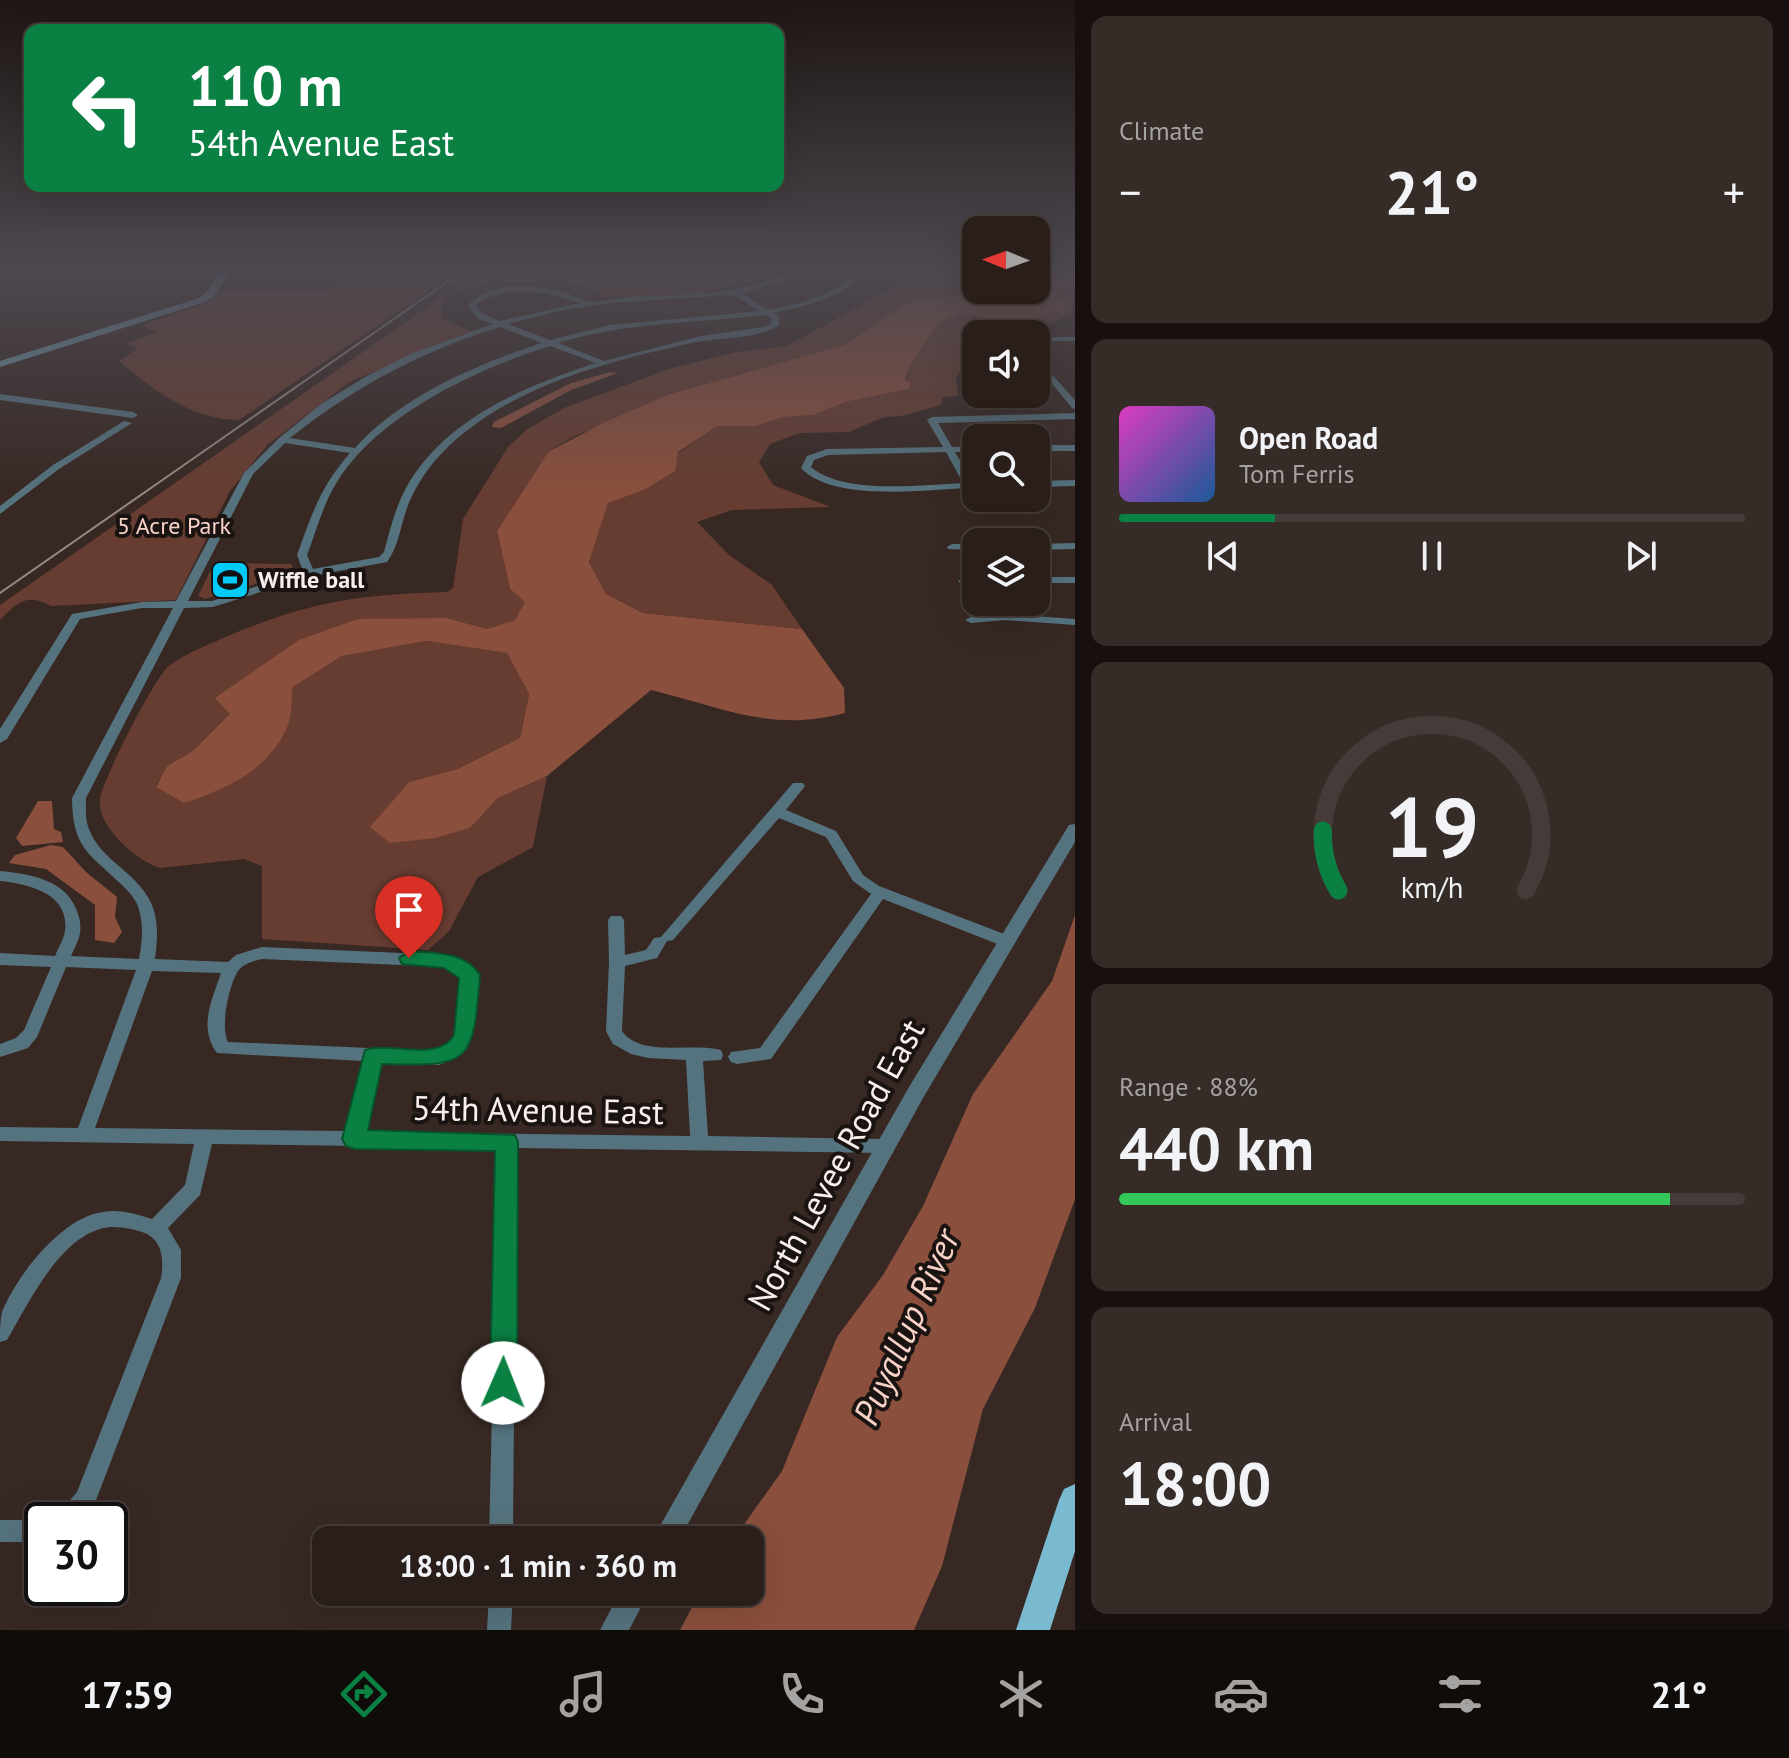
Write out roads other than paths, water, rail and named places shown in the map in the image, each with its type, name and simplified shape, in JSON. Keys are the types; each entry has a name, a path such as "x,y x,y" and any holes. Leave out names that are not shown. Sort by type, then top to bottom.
{"main road":[{"path":"0,364 69,342"},
{"path":"1033,1630 1075,1500"}],"street":[{"path":"84,1135 152,941 148,906 136,887 97,856 84,841 77,813 79,798 136,684 182,606 238,488 282,440 337,396 377,373 455,342"},
{"path":"309,573 302,555 328,487 356,451 405,409 436,390 554,342"},
{"path":"0,739 76,616 142,605 213,604 309,573 383,560 389,552 415,481 447,444 512,401 600,362 694,342"},
{"path":"550,343 600,362"},
{"path":"1050,376 1075,406"},
{"path":"0,397 130,419 56,467 0,511"},
{"path":"962,471 932,424 935,419 1075,416"},
{"path":"282,440 356,451"},
{"path":"1050,448 1075,448"},
{"path":"962,450 827,452 810,458 807,471 822,481 843,486 962,493"},
{"path":"1050,484 1075,483"},
{"path":"1050,547 1075,546"},
{"path":"952,547 962,547"},
{"path":"1050,580 1075,580"},
{"path":"971,620 1005,617 1075,622"},
{"path":"617,962 651,954 798,786"},
{"path":"777,812 831,834 858,878 880,893 1006,941"},
{"name":"North Levee Road East","path":"673,1526 836,1240 884,1146 1075,829"},
{"path":"0,876 21,877 54,888 65,898 74,919 73,932 31,1033 8,1049"},
{"path":"737,1057 765,1054 880,893"},
{"path":"616,920 614,1031 617,1042 628,1048 715,1055"},
{"path":"262,953 439,960 458,964 471,982 464,1035 451,1053 439,1058 235,1050 219,1044 214,1029 231,968 242,959 262,953"},
{"path":"0,959 231,968"},
{"path":"694,1054 700,1144"},
{"path":"354,1139 373,1056"},
{"name":"54th Avenue East","path":"0,1134 884,1146"},
{"path":"155,1228 193,1189 205,1137"},
{"path":"501,1526 507,1142"},
{"path":"0,1333 49,1255 79,1228 104,1218 137,1219 168,1239 172,1252 171,1278 83,1502"},
{"path":"0,1531 24,1531"},
{"path":"499,1630 500,1606"},
{"path":"614,1630 627,1606"}],"water":[{"path":"850,342 925,342 905,379 911,384 909,389 846,402 814,415 784,417 756,426 718,426 678,452 675,471 646,489 608,503 589,562 606,594 643,613 802,629 844,688 845,713 794,720 770,719 651,690 547,776 498,798 470,828 436,838 390,843 370,827 409,782 457,769 520,738 529,694 507,653 427,641 342,656 293,687 289,721 280,741 258,766 231,784 184,803 156,787 167,766 193,751 230,714 215,698 299,640 358,619 447,618 487,629 515,620 525,602 510,589 497,531 548,452 603,423 670,394"},
{"path":"610,372 618,373 571,390 501,428 492,427 494,422 571,383"},
{"path":"38,801 52,801 54,829 61,832 63,842 22,846 16,838"},
{"path":"51,845 63,847 86,872 117,897 115,917 122,932 114,943 95,940 95,905 46,869 9,863 15,855"},
{"name":"Puyallup River","path":"1075,915 1075,1199 1035,1308 983,1409 942,1566 914,1630 680,1630 693,1606 764,1606 764,1526 743,1526 782,1471 837,1337 883,1275 923,1206 973,1094 1052,981"}],"railway":[{"path":"0,593 361,342"}],"place":[{"name":"Wiffle ball","path":"230,580"}],"park label":[{"name":"5 Acre Park","path":"174,526"}]}
